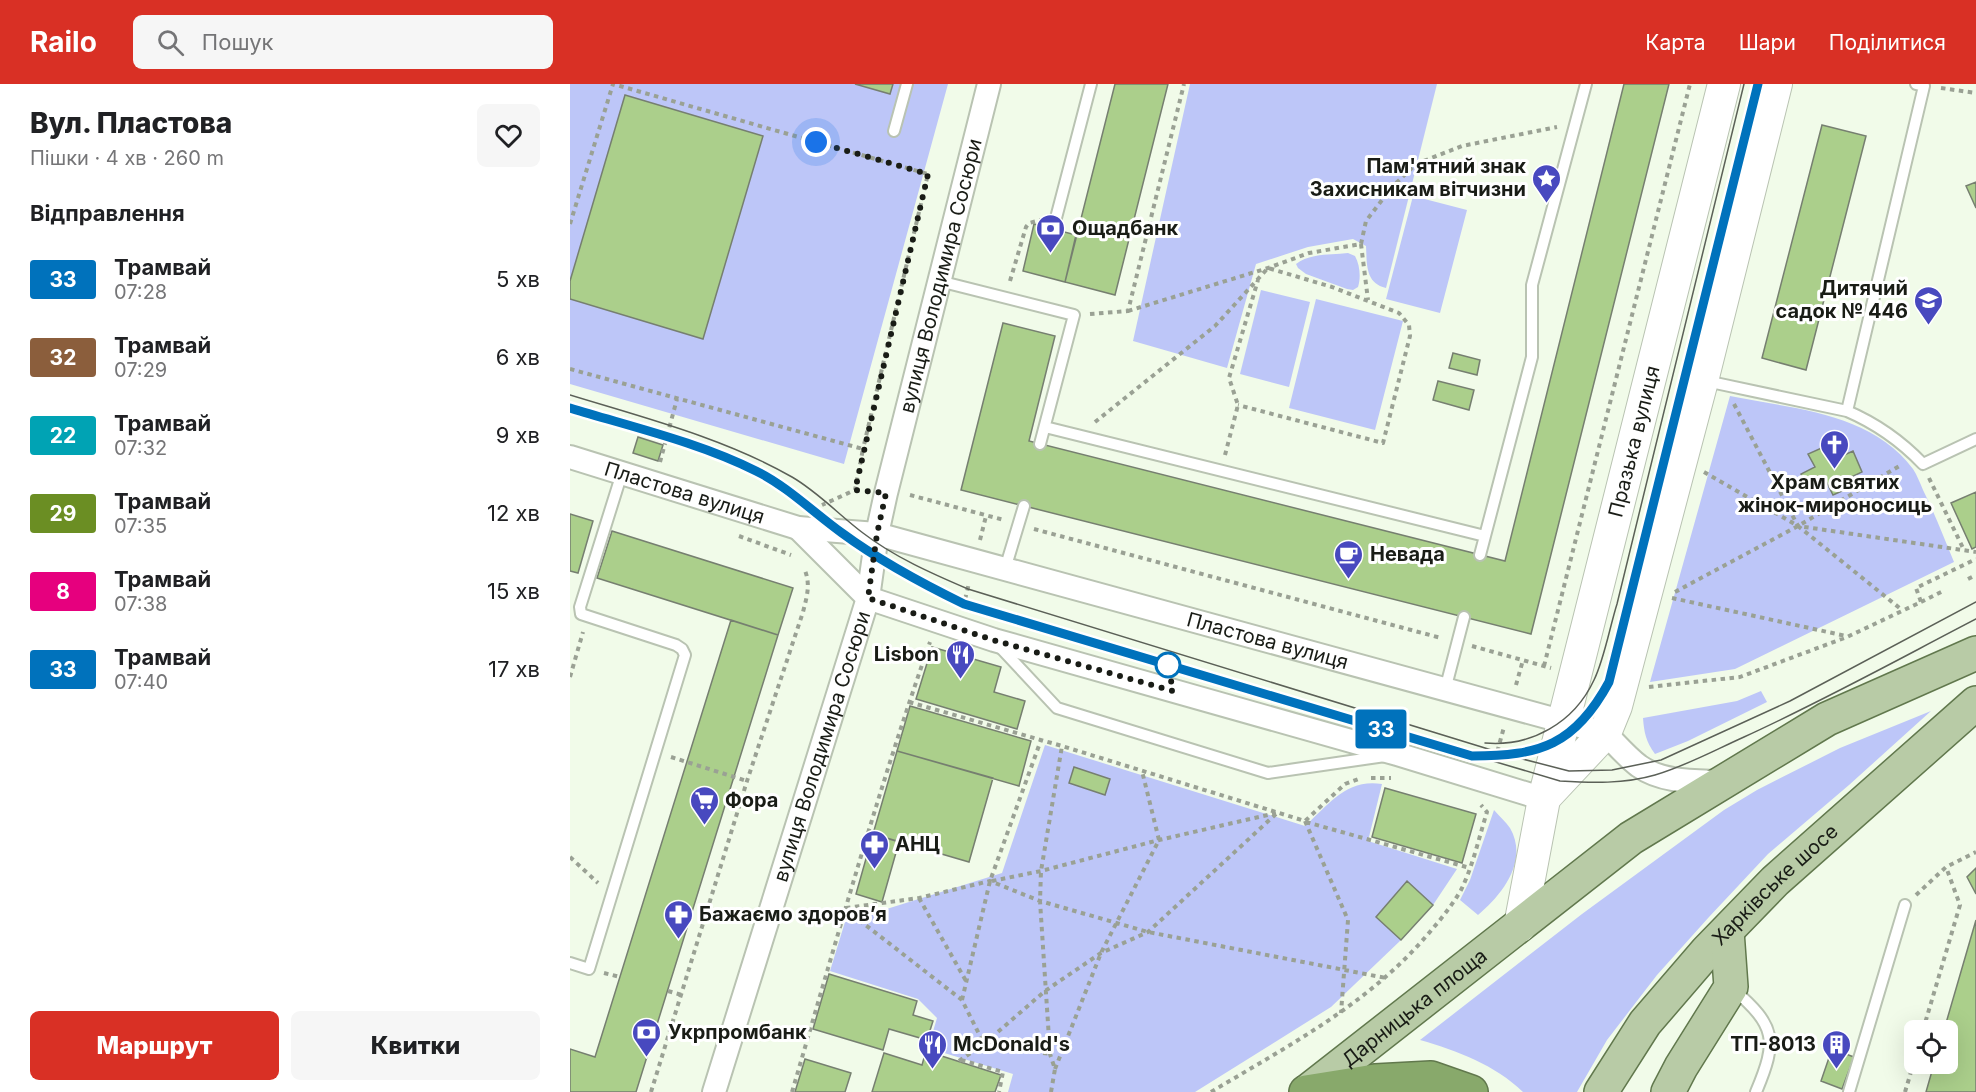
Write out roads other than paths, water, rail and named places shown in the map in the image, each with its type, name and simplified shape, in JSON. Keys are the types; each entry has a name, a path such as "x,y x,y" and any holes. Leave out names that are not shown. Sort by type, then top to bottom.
{"highway":[{"name":"Дарницька площа","path":"1307,1091 1375,1081 1431,1078 1471,1092"}],"main road":[{"path":"1520,926 1631,838 1827,719 1976,653"},
{"name":"Харківське шосе","path":"1601,1092 1645,1023 1775,881 1976,703"},
{"name":"Дарницька площа","path":"1307,1091 1520,926"},
{"path":"1668,1092 1731,987 1727,931"}],"street":[{"name":"вулиця Володимира Сосюри","path":"714,1092 868,598 877,534 886,493 989,84"},
{"name":"Празька вулиця","path":"1520,926 1544,799 1724,84"},
{"path":"1544,799 1605,733 1623,685 1713,383 1776,84"},
{"name":"Пластова вулиця","path":"570,457 798,528 877,534 1605,733 1639,766 1656,775 1680,780 1722,782"},
{"name":"Пластова вулиця","path":"798,528 868,598 993,640 1397,754 1544,799"}],"lane":[{"path":"894,130 907,84"},
{"path":"1056,218 1091,84"},
{"path":"1480,555 1532,357 1532,285 1586,84"},
{"path":"1847,411 1920,85"},
{"path":"939,281 1074,315 1040,444"},
{"path":"1713,383 1847,411 1867,419 1919,460 1976,439"},
{"path":"1045,427 1485,536"},
{"path":"570,963 589,969 685,655 676,645 581,614 580,607 622,473"},
{"path":"1005,569 1024,506"},
{"path":"1444,690 1464,617"},
{"path":"993,640 1058,708 1269,773 1397,754"},
{"path":"1849,1092 1905,905"},
{"path":"1731,987 1755,1008 1767,1025 1770,1048 1764,1073 1756,1092"}],"tram line":[{"path":"1485,743 1519,741 1549,729 1575,709 1598,672 1617,604 1744,84"},
{"path":"1515,755 1532,751 1571,731 1591,710 1609,682 1758,84"},
{"name":"33","path":"570,408 700,448 758,472 874,556 964,604 1472,756 1511,756 1544,748 1578,726 1600,698 1609,682 1758,84"},
{"path":"570,395 684,430 766,463 802,483 863,533 888,550 968,589 1511,756 1569,771 1612,770 1661,760 1790,701 1976,602"},
{"path":"570,408 700,448 758,472 874,556 964,604 1560,781 1632,780 1678,767 1803,709 1976,619"}],"place":[{"name":"Пам'ятний знак Захисникам вітчизни","path":"1547,204"},
{"name":"Ощадбанк","path":"1051,254"},
{"name":"Дитячий садок № 446","path":"1929,326"},
{"name":"Храм святих жінок-мироносиць","path":"1835,470"},
{"name":"Невада","path":"1349,580"},
{"name":"Lisbon","path":"960,680"},
{"name":"Фора","path":"704,826"},
{"name":"АНЦ","path":"874,870"},
{"name":"Бажаємо здоровʼя","path":"678,940"},
{"name":"Укрпромбанк","path":"647,1058"},
{"name":"McDonald's","path":"932,1070"},
{"name":"ТП-8013","path":"1837,1070"}]}
